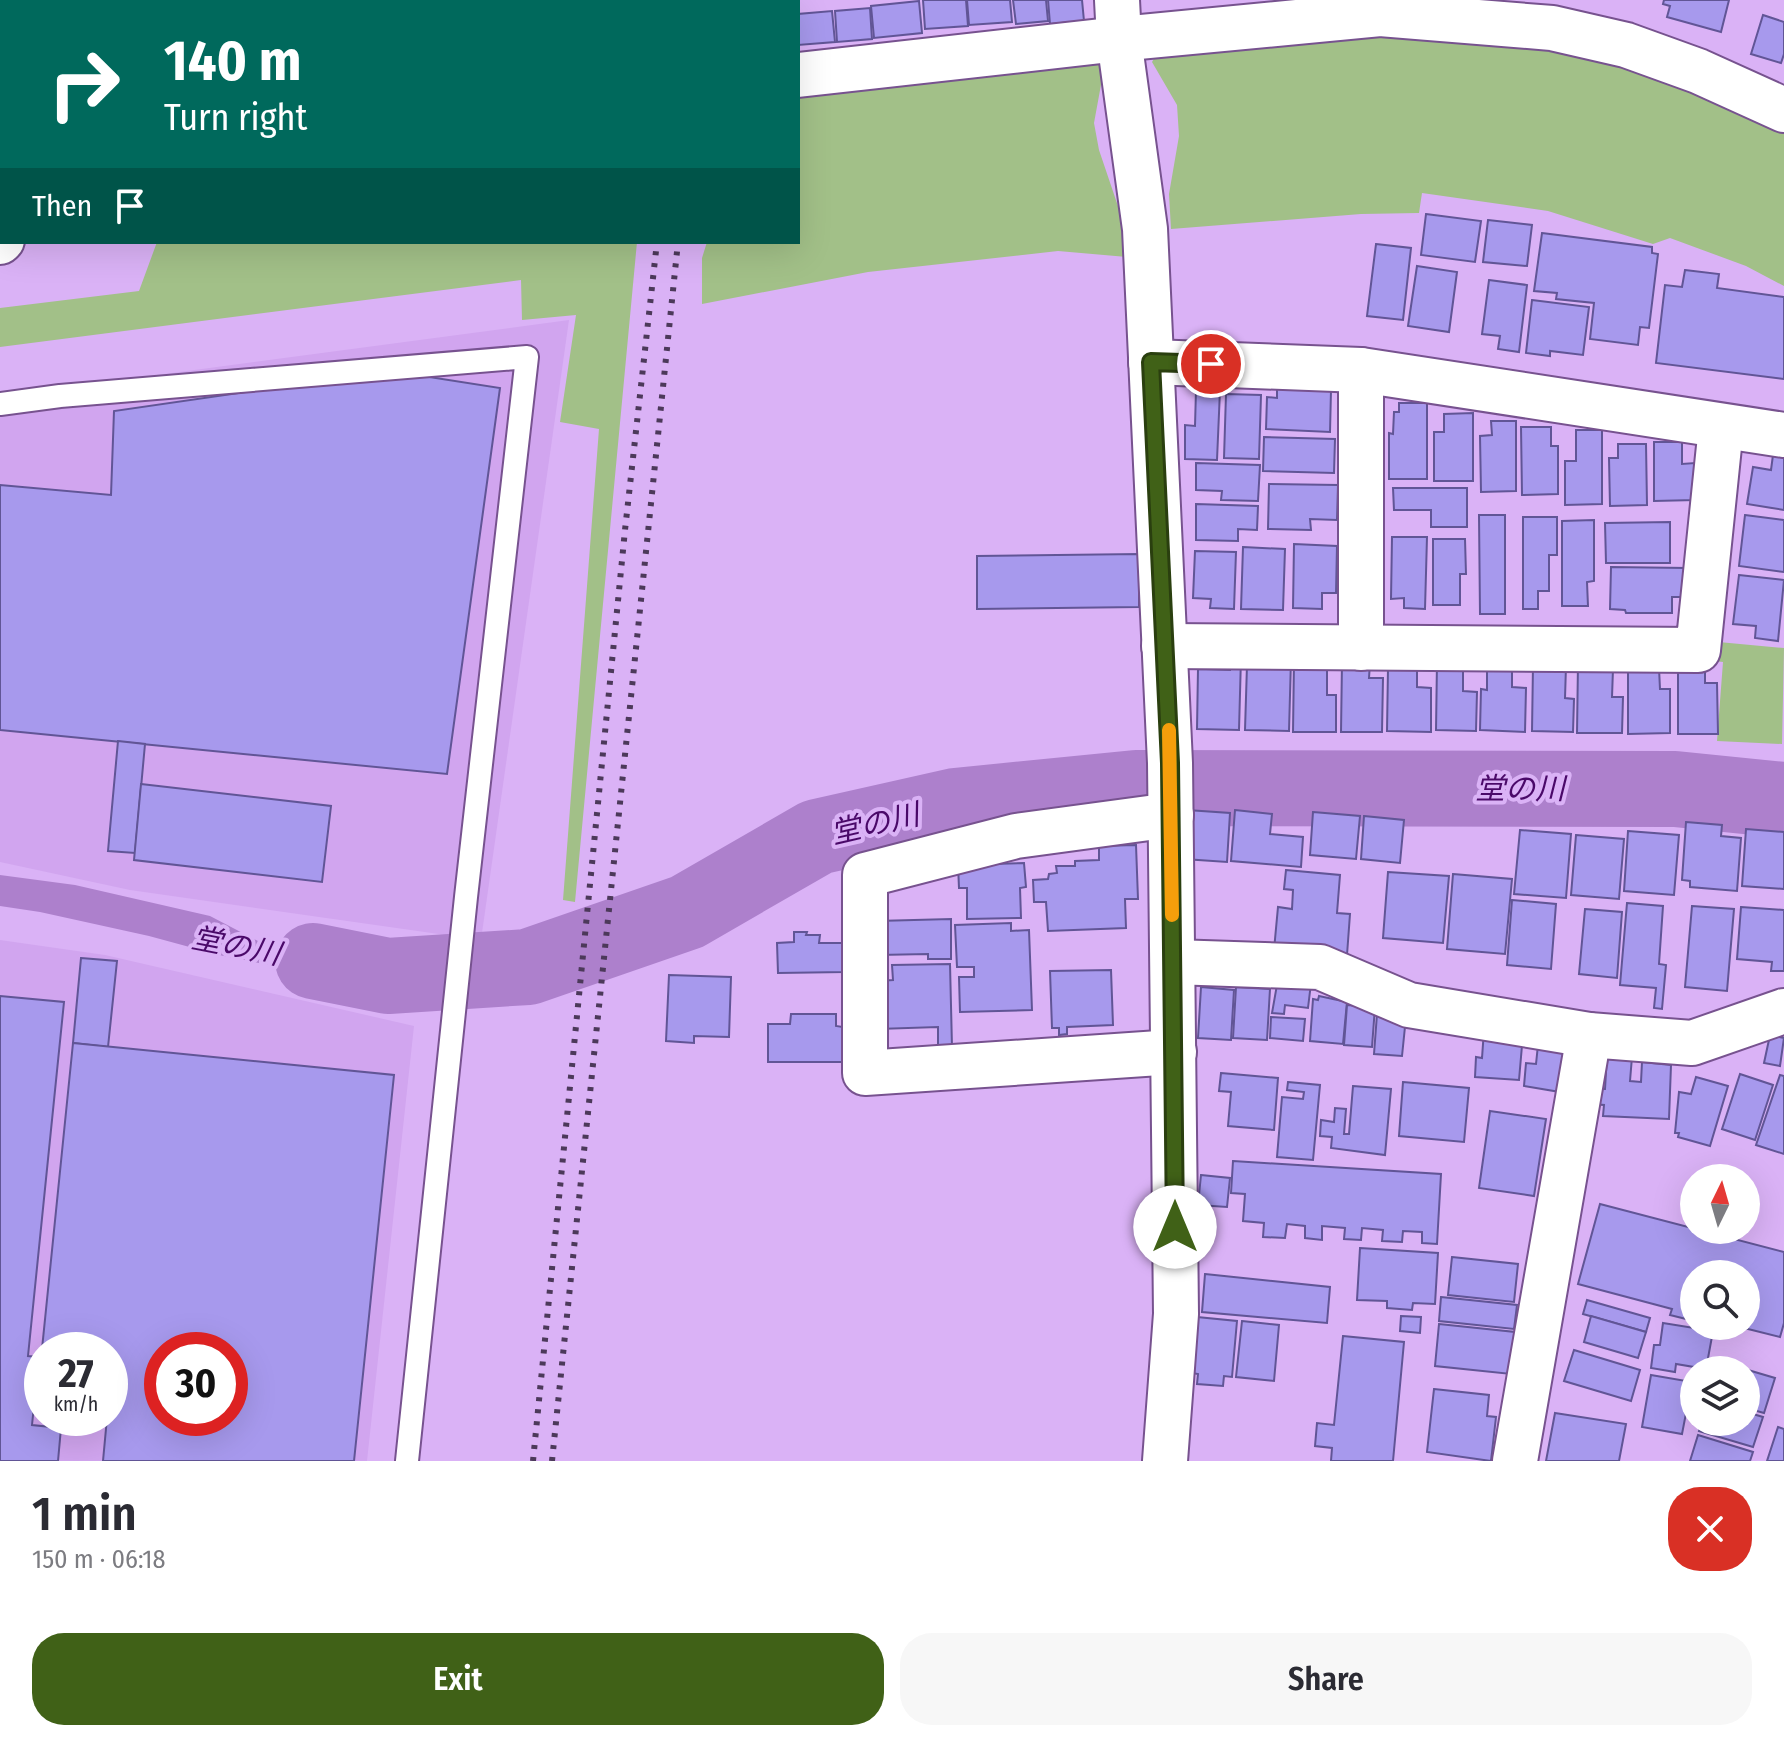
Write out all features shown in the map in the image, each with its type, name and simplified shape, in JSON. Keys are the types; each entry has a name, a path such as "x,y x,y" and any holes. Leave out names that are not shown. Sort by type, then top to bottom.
{"street":[{"path":"800,75 1118,20 1380,14 1552,28 1641,50 1784,109"},
{"path":"1118,20 1145,229 1170,763 1176,1314 1165,1461"},
{"path":"1151,362 1361,370 1784,435"},
{"path":"1361,370 1361,648"},
{"path":"1164,646 1698,650 1721,427"},
{"path":"1171,815 1016,836 865,875 865,1073 1174,1052"},
{"path":"1173,962 1320,967 1409,1005 1589,1035 1692,1043 1784,1011"},
{"path":"1515,1461 1589,1035"}],"lane":[{"path":"0,404 60,396 527,357 407,1461"}],"shaded area":[{"path":"569,320 481,940 130,890 0,862 0,396"},
{"path":"0,940 105,955 414,1026 367,1461 0,1461"}],"green space":[{"path":"1311,35 1511,36 1678,79 1784,128 1784,286 1746,266 1670,238 1653,244 1548,211 1422,193 1419,213 1361,214 1171,229 1169,194 1179,136 1177,105 1152,62 1159,50"},
{"path":"1023,58 1105,63 1094,123 1099,150 1121,215 1127,257 1058,251 868,272 702,304 702,258 706,244 800,244 800,84"},
{"path":"156,244 637,244 575,902 563,900 599,429 560,422 576,315 522,320 521,280 0,347 0,308 139,291"},
{"path":"1708,641 1784,648 1782,744 1717,741 1723,662 1706,660"}],"water":[{"path":"0,875 75,885 210,916 260,942 418,967 415,994 219,955 149,936 0,906"}],"building":[{"path":"923,0 966,0 968,26 925,29"},
{"path":"967,0 1010,0 1012,22 969,25"},
{"path":"1013,0 1046,0 1048,21 1016,24"},
{"path":"1048,0 1082,0 1084,21 1050,24"},
{"path":"1664,0 1729,0 1721,32 1667,17 1670,6 1663,4"},
{"path":"919,1 922,33 874,38 871,6"},
{"path":"870,8 872,39 837,42 835,11"},
{"path":"832,11 835,42 800,45 800,14"},
{"path":"1763,15 1784,22 1781,63 1751,54"},
{"path":"1426,214 1481,221 1475,262 1421,255"},
{"path":"1488,220 1532,225 1527,266 1483,262"},
{"path":"1542,233 1652,247 1652,253 1658,254 1649,328 1640,327 1638,345 1590,339 1594,303 1556,299 1557,293 1534,291"},
{"path":"1376,244 1411,248 1403,320 1367,316"},
{"path":"1417,266 1457,272 1449,332 1408,326"},
{"path":"1685,270 1719,274 1717,288 1784,297 1784,379 1656,363 1665,285 1682,287"},
{"path":"1489,280 1527,285 1519,352 1498,349 1500,336 1482,334"},
{"path":"1532,300 1589,307 1583,355 1550,351 1550,356 1526,353"},
{"path":"391,371 500,388 447,774 0,730 0,485 111,495 114,411"},
{"path":"1277,388 1331,390 1330,432 1266,429 1267,397 1277,398"},
{"path":"1196,390 1220,390 1217,460 1185,459 1185,425 1195,426"},
{"path":"1226,394 1261,395 1259,459 1224,458"},
{"path":"1399,403 1427,403 1427,479 1389,479 1389,433 1393,434 1394,412 1399,412"},
{"path":"1473,413 1473,481 1434,481 1434,432 1444,432 1444,414"},
{"path":"1491,421 1516,421 1516,491 1481,492 1480,436 1492,435"},
{"path":"1521,427 1551,427 1551,446 1558,446 1558,494 1522,495"},
{"path":"1576,430 1602,430 1602,504 1565,505 1565,461 1576,461"},
{"path":"1264,437 1335,439 1334,473 1263,471"},
{"path":"1654,442 1682,442 1682,464 1695,463 1695,500 1654,501"},
{"path":"1618,444 1646,444 1647,505 1610,506 1609,458 1618,458"},
{"path":"1773,455 1784,457 1784,510 1747,504 1753,467 1771,470"},
{"path":"1196,463 1260,465 1258,501 1221,500 1222,491 1196,490"},
{"path":"1269,484 1338,485 1337,520 1310,519 1311,530 1268,529"},
{"path":"1393,488 1467,488 1467,527 1431,527 1431,510 1394,510"},
{"path":"1196,504 1258,506 1257,530 1238,529 1238,541 1196,540"},
{"path":"1479,515 1505,515 1505,614 1480,614"},
{"path":"1745,515 1784,520 1784,572 1739,566"},
{"path":"1523,517 1557,517 1557,555 1549,555 1549,591 1538,591 1538,609 1523,609"},
{"path":"1594,520 1594,581 1587,582 1588,606 1562,606 1562,521"},
{"path":"1670,522 1670,563 1606,563 1605,523"},
{"path":"1392,537 1427,537 1425,609 1404,608 1404,598 1391,599"},
{"path":"1433,539 1465,539 1466,574 1460,574 1460,605 1433,605"},
{"path":"1294,544 1337,546 1336,593 1322,593 1322,609 1293,608"},
{"path":"1243,547 1285,549 1283,610 1241,609"},
{"path":"1195,551 1236,552 1234,609 1210,608 1211,599 1193,598"},
{"path":"1139,554 1139,607 977,609 977,556"},
{"path":"1611,567 1687,568 1686,597 1672,597 1672,613 1626,613 1625,610 1610,609"},
{"path":"1739,575 1784,580 1778,641 1755,638 1756,626 1733,624"},
{"path":"1230,657 1241,657 1239,730 1197,729 1198,669 1230,670"},
{"path":"1291,659 1289,731 1245,730 1247,665"},
{"path":"1294,661 1327,669 1327,695 1336,695 1336,732 1293,732"},
{"path":"1342,662 1370,663 1369,678 1383,678 1382,732 1341,732"},
{"path":"1437,662 1463,663 1463,691 1477,692 1476,731 1436,730"},
{"path":"1578,663 1613,669 1612,697 1623,697 1622,733 1577,733"},
{"path":"1533,665 1566,666 1565,698 1574,699 1573,732 1532,731"},
{"path":"1417,667 1417,687 1431,688 1431,732 1387,731 1388,668"},
{"path":"1628,668 1659,668 1660,689 1670,689 1670,733 1628,734"},
{"path":"1705,668 1705,683 1717,683 1718,734 1678,734 1678,669"},
{"path":"1487,670 1512,671 1512,687 1526,688 1525,732 1480,730 1481,689 1487,690"},
{"path":"118,741 145,744 135,853 108,851"},
{"path":"141,784 331,806 322,882 134,860"},
{"path":"1187,810 1230,813 1227,862 1184,859"},
{"path":"1235,810 1272,814 1270,834 1303,837 1301,867 1231,861"},
{"path":"1313,812 1360,816 1356,859 1310,855"},
{"path":"1364,816 1404,820 1400,863 1361,859"},
{"path":"1686,822 1722,825 1721,836 1741,838 1737,891 1690,887 1690,881 1682,880"},
{"path":"1746,829 1784,832 1784,889 1742,886"},
{"path":"1520,830 1571,834 1566,898 1514,894"},
{"path":"1628,831 1679,835 1674,895 1624,891"},
{"path":"1576,835 1624,839 1619,899 1571,895"},
{"path":"1136,845 1138,899 1125,899 1126,928 1048,931 1046,902 1034,902 1033,880 1048,879 1049,874 1057,873 1056,866 1075,866 1075,861 1099,860 1099,846"},
{"path":"1024,863 1026,887 1020,888 1021,918 967,919 967,888 959,888 958,865"},
{"path":"1286,870 1340,875 1337,913 1350,914 1347,955 1274,950 1278,907 1292,909 1293,890 1284,889"},
{"path":"1388,872 1449,876 1443,943 1383,938"},
{"path":"1453,874 1512,879 1505,954 1447,949"},
{"path":"1512,900 1556,904 1551,969 1507,965"},
{"path":"1627,903 1663,906 1659,964 1666,965 1662,1009 1654,1008 1656,988 1620,985"},
{"path":"1692,906 1734,909 1727,991 1685,987"},
{"path":"1741,907 1784,910 1784,971 1771,971 1772,962 1737,959"},
{"path":"1585,909 1622,912 1617,978 1579,974"},
{"path":"951,919 951,959 928,959 928,954 878,955 877,921"},
{"path":"1011,923 1011,931 1029,930 1032,1010 960,1012 959,977 974,977 974,967 957,967 955,925"},
{"path":"794,932 820,935 819,943 845,943 845,972 778,973 777,943 794,942"},
{"path":"81,958 117,961 108,1047 73,1043"},
{"path":"950,964 952,1047 938,1047 938,1027 878,1029 877,981 893,980 892,965"},
{"path":"1111,970 1113,1025 1067,1027 1067,1034 1059,1035 1059,1028 1052,1028 1050,971"},
{"path":"669,975 731,977 729,1037 694,1036 694,1043 666,1041"},
{"path":"1278,979 1311,983 1308,1008 1285,1005 1284,1014 1272,1013"},
{"path":"1201,987 1234,990 1231,1040 1198,1038"},
{"path":"1236,987 1270,989 1267,1040 1233,1038"},
{"path":"0,996 64,1002 30,1332 24,1332 24,1436 60,1436 58,1461 0,1461"},
{"path":"1319,996 1347,1002 1343,1044 1310,1041 1313,999 1318,1000"},
{"path":"1347,1005 1375,1007 1372,1047 1344,1045"},
{"path":"791,1014 836,1014 836,1026 843,1027 843,1062 768,1062 768,1024 790,1024"},
{"path":"1377,1014 1406,1017 1402,1056 1374,1054"},
{"path":"1271,1017 1305,1019 1303,1041 1270,1038"},
{"path":"1484,1030 1523,1034 1519,1080 1475,1077 1476,1057 1482,1058"},
{"path":"1770,1035 1784,1038 1780,1066 1764,1063"},
{"path":"73,1043 394,1075 354,1461 103,1461 105,1436 128,1436 128,1332 44,1332"},
{"path":"1538,1045 1564,1047 1560,1092 1524,1086 1526,1063 1536,1064"},
{"path":"1607,1055 1632,1057 1630,1081 1641,1082 1642,1062 1671,1065 1669,1119 1603,1116 1604,1105 1591,1104 1593,1089 1605,1089"},
{"path":"1221,1073 1278,1078 1274,1130 1228,1126 1231,1092 1219,1091"},
{"path":"1740,1074 1773,1085 1755,1140 1722,1129"},
{"path":"1780,1075 1784,1076 1784,1154 1756,1145"},
{"path":"1696,1077 1728,1086 1710,1146 1678,1137 1679,1133 1675,1133 1679,1092 1691,1094"},
{"path":"1288,1082 1320,1085 1313,1160 1277,1157 1282,1097 1303,1099 1304,1092 1287,1090"},
{"path":"1403,1082 1469,1088 1464,1142 1399,1136"},
{"path":"1353,1086 1391,1089 1385,1155 1331,1148 1332,1137 1320,1136 1321,1120 1334,1122 1335,1108 1346,1109 1344,1134 1349,1134"},
{"path":"1490,1111 1546,1119 1534,1196 1479,1188"},
{"path":"1233,1161 1441,1174 1437,1244 1422,1243 1422,1232 1403,1231 1402,1242 1382,1241 1383,1230 1362,1228 1361,1240 1344,1239 1345,1228 1322,1226 1322,1240 1305,1238 1305,1226 1287,1224 1285,1238 1263,1237 1264,1223 1243,1221 1245,1194 1231,1193"},
{"path":"1201,1175 1230,1178 1227,1207 1198,1205"},
{"path":"1600,1204 1680,1225 1680,1244 1753,1244 1784,1252 1784,1323 1780,1337 1760,1332 1760,1260 1680,1260 1680,1318 1670,1315 1672,1309 1578,1284"},
{"path":"1360,1248 1438,1253 1435,1304 1413,1303 1412,1310 1387,1308 1387,1301 1357,1300"},
{"path":"1452,1257 1518,1264 1514,1302 1448,1295"},
{"path":"1205,1274 1330,1287 1327,1323 1202,1312"},
{"path":"1441,1297 1517,1305 1514,1329 1439,1321"},
{"path":"1587,1300 1650,1318 1646,1332 1583,1314"},
{"path":"1401,1316 1421,1317 1420,1333 1400,1331"},
{"path":"1591,1316 1646,1332 1638,1358 1584,1342"},
{"path":"1197,1317 1237,1321 1232,1377 1224,1376 1223,1386 1197,1384 1198,1374 1192,1373"},
{"path":"1242,1321 1279,1325 1274,1381 1236,1377"},
{"path":"1663,1323 1680,1326 1680,1340 1711,1340 1708,1356 1680,1356 1680,1365 1676,1364 1675,1372 1651,1368 1654,1345 1660,1345"},
{"path":"1439,1324 1515,1332 1511,1374 1435,1366"},
{"path":"1343,1336 1404,1342 1393,1461 1331,1461 1332,1448 1315,1446 1317,1423 1334,1425"},
{"path":"1574,1350 1640,1370 1631,1401 1564,1381"},
{"path":"1760,1374 1775,1378 1764,1413 1760,1412"},
{"path":"1651,1375 1680,1380 1680,1434 1642,1427"},
{"path":"1434,1389 1489,1395 1487,1416 1496,1417 1491,1461 1427,1452"},
{"path":"1555,1413 1626,1424 1619,1461 1546,1461"},
{"path":"1778,1427 1784,1429 1784,1461 1767,1461"},
{"path":"1698,1436 1753,1452 1750,1461 1690,1461"},
{"path":"1716,1436 1757,1436 1753,1447"}],"waterway":[{"name":"堂の川","path":"313,961 388,976 528,967 687,912 817,837 955,806 1136,788 1675,789 1784,800"}],"railway":[{"path":"533,1461 625,530 657,244"},
{"path":"552,1461 678,244"}],"slow traffic":[{"path":"1169,730 1172,915"}],"route":[{"path":"1175,1227 1170,763 1151,362 1211,364"}]}
